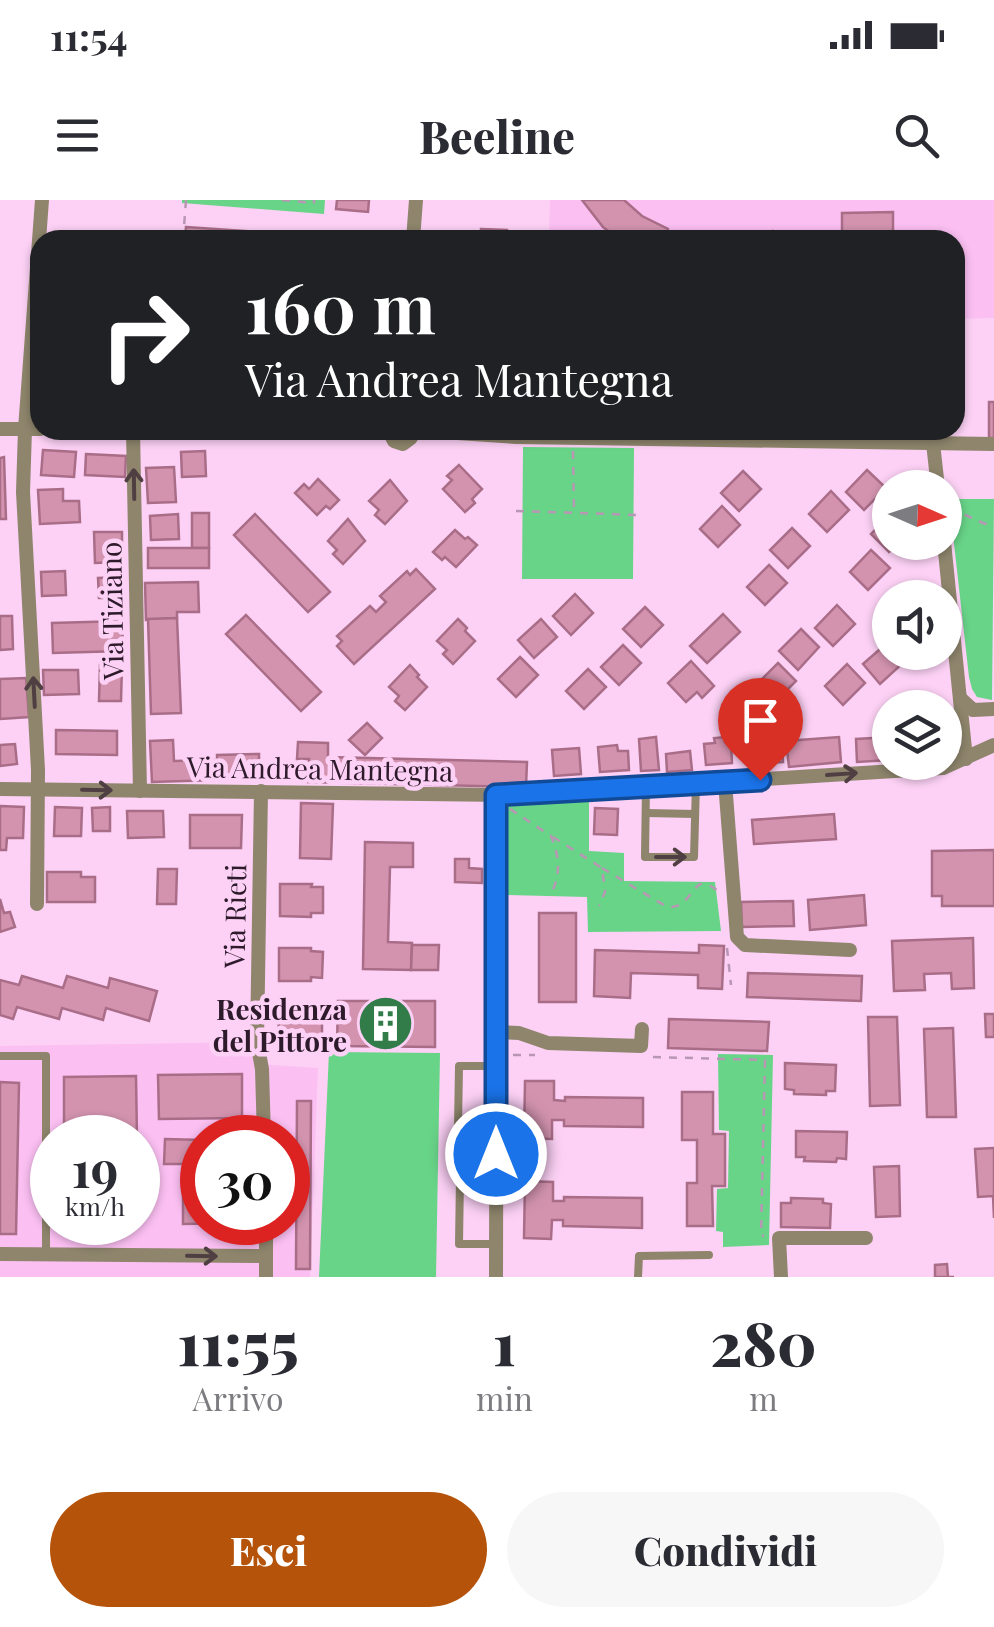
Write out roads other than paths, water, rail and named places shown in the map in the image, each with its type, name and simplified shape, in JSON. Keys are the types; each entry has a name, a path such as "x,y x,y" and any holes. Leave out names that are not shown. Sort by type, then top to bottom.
{"street":[{"path":"41,230 42,200"},
{"path":"414,230 416,200"},
{"path":"0,429 30,429"},
{"path":"30,440 23,492 39,789 37,904"},
{"name":"Via Tiziano","path":"132,440 140,791"},
{"path":"717,440 994,444"},
{"path":"934,443 936,470"},
{"path":"946,560 959,690"},
{"path":"962,700 973,710 994,709"},
{"path":"962,718 966,759"},
{"name":"Via Andrea Mantegna","path":"0,789 500,795 942,768 994,745"},
{"path":"725,782 737,937 745,945 850,950"},
{"name":"Via Rieti","path":"261,791 257,1042 263,1115"},
{"path":"496,1277 500,795"},
{"path":"496,1032 519,1033 548,1043 642,1046 642,1029"},
{"path":"782,1277 779,1238 866,1238"},
{"path":"266,1245 266,1277"},
{"path":"0,1254 266,1256"}],"lane":[{"path":"646,786 645,857 694,857 696,784"},
{"path":"646,812 695,814"},
{"path":"0,1056 46,1056 46,1253"},
{"path":"458,1128 459,1066 496,1066"},
{"path":"460,1177 459,1244 496,1244"},
{"path":"638,1277 639,1256 708,1255"}],"place":[{"name":"Residenza del Pittore","path":"386,1024"}]}
